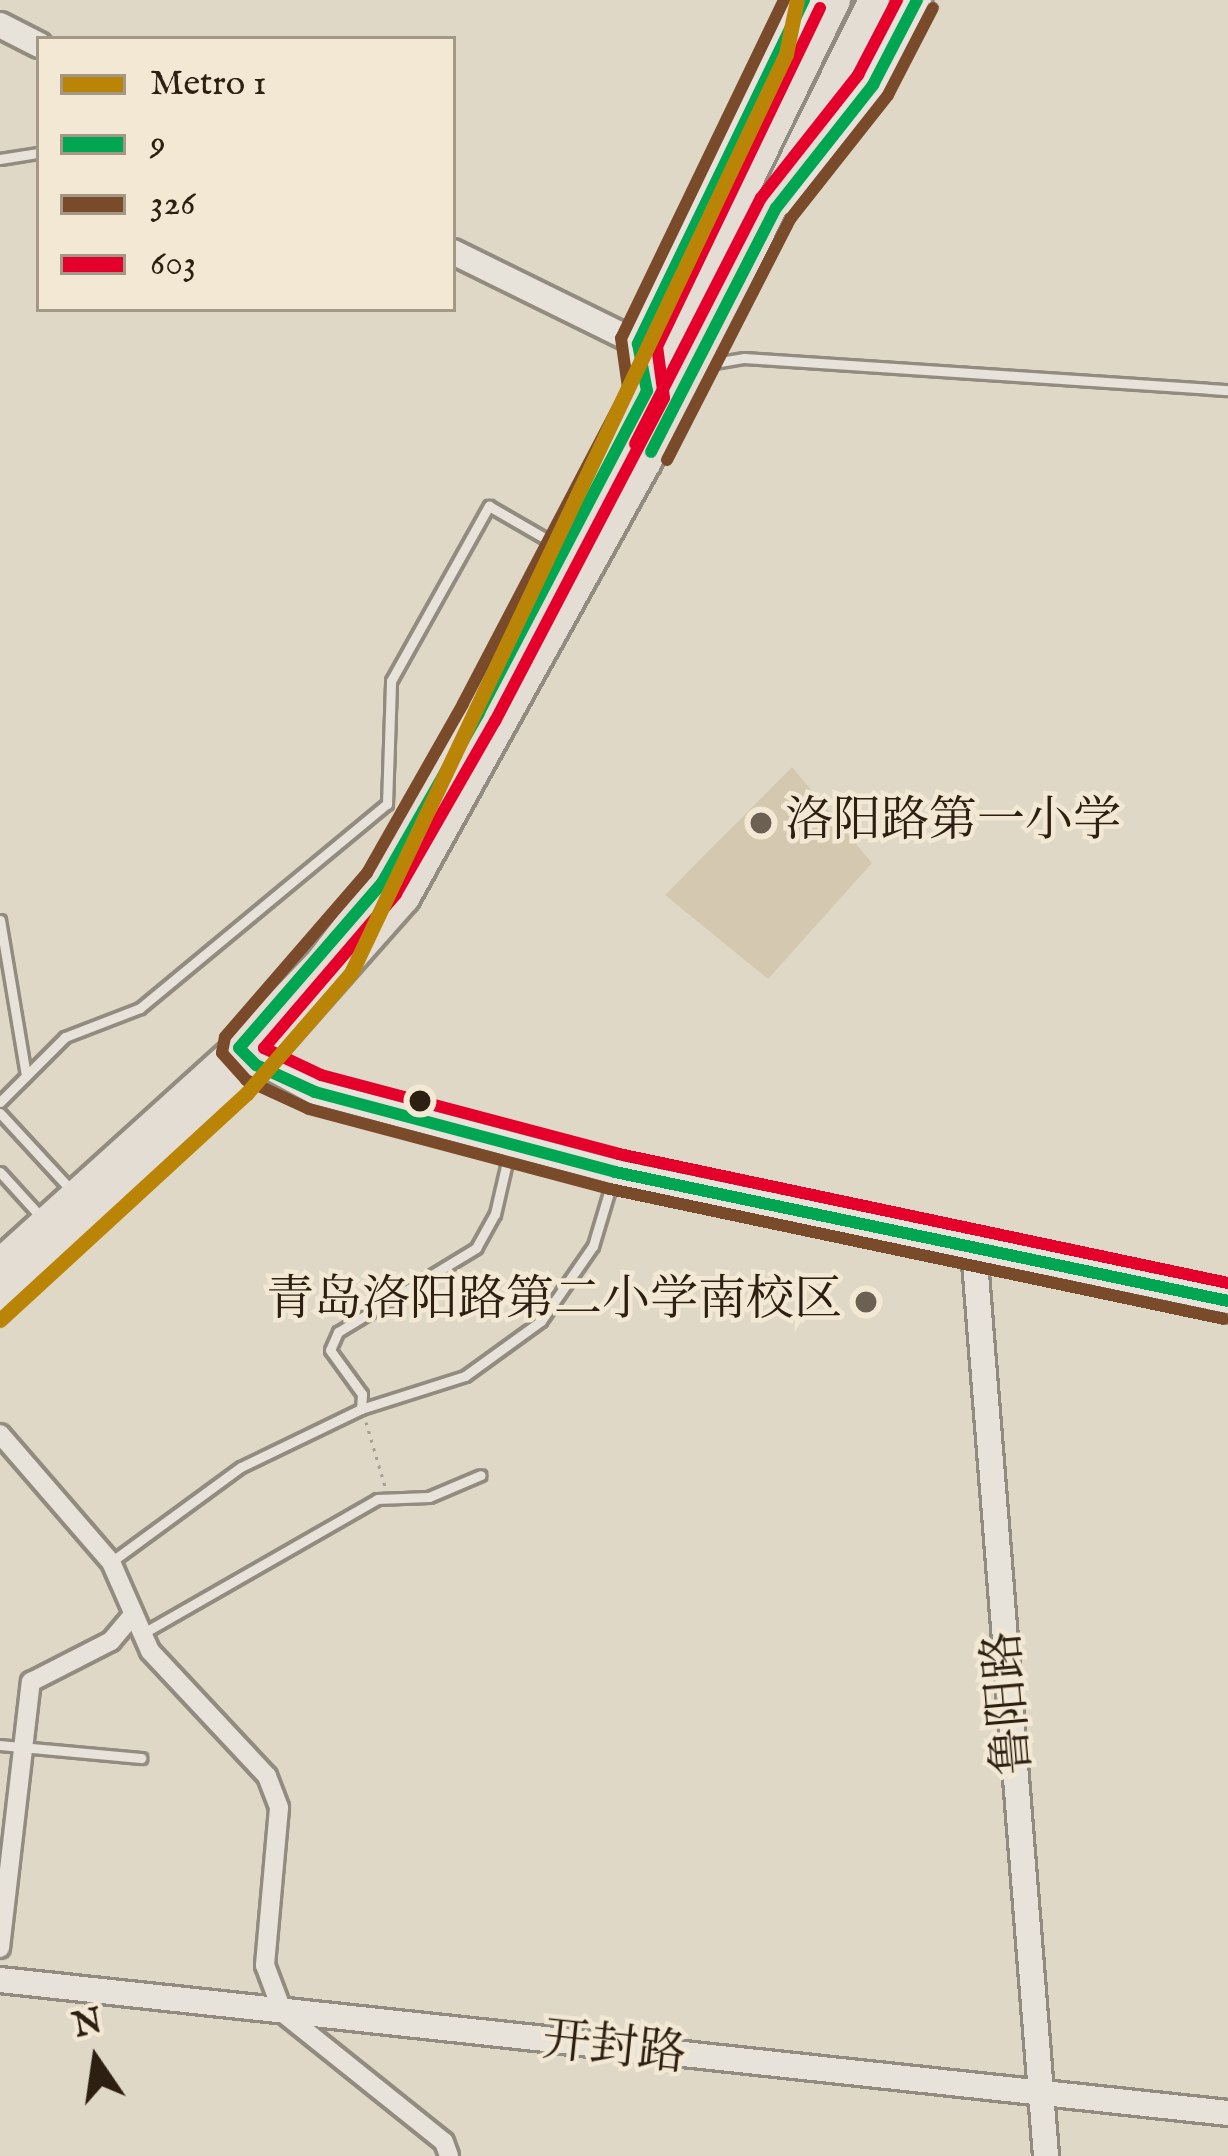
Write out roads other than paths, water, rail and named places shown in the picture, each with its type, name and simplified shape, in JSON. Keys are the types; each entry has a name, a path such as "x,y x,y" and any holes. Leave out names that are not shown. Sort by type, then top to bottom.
{"main road":[{"path":"0,1298 55,1232 362,955 404,898 591,565 776,208 874,0"},
{"path":"776,208 872,85 917,0"},
{"path":"248,1056 382,884 565,550 646,391 650,349 822,6"},
{"path":"0,1264 55,1232"}],"street":[{"path":"0,25 36,43"},
{"path":"456,252 691,367"},
{"path":"248,1056 315,1092 615,1172 1228,1300"},
{"name":"鲁阳路","path":"974,1250 1046,2156"},
{"path":"0,1434 112,1562 140,1635 267,1776 279,1808 265,1965 283,2013 444,2142 448,2156"},
{"path":"0,1948 36,1674 111,1641 134,1614"},
{"name":"开封路","path":"0,1980 1228,2113"}],"lane":[{"path":"0,159 36,153"},
{"path":"691,367 744,358 1228,390"},
{"path":"0,1102 65,1036 140,1008 387,804 391,681 489,506 565,550"},
{"path":"0,920 26,1076"},
{"path":"0,1113 84,1205"},
{"path":"361,1409 362,1394 330,1350 338,1332 476,1248 495,1214 512,1144"},
{"path":"0,1172 55,1232"},
{"path":"112,1562 241,1467 361,1409 465,1376 541,1322 593,1246 615,1172"},
{"path":"140,1635 377,1499 429,1497 482,1475"},
{"path":"0,1744 141,1758"}],"metro line":[{"name":"1","path":"0,1320 247,1093 351,973 786,54 797,0"}],"place":[{"name":"洛阳路第一小学","path":"761,823"},
{"name":"青岛洛阳路第二小学南校区","path":"866,1302"}]}
